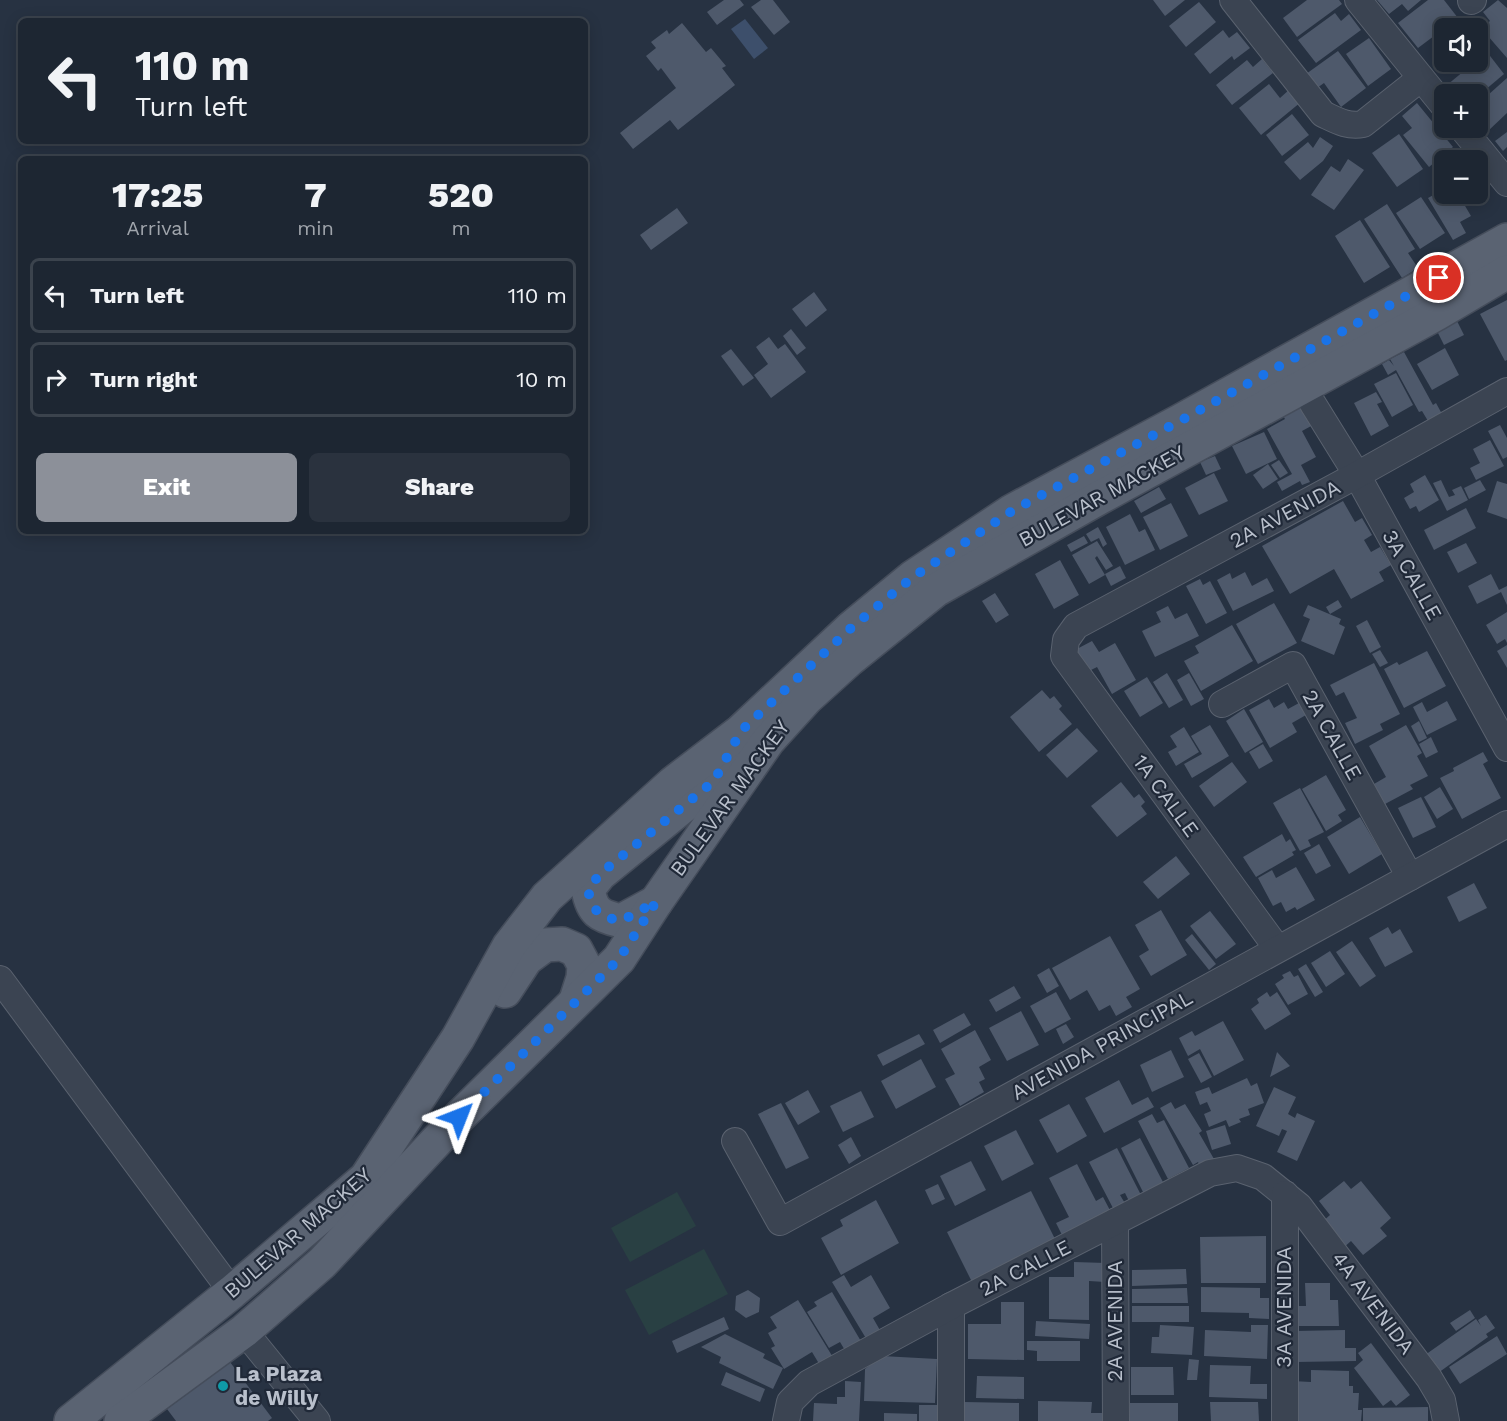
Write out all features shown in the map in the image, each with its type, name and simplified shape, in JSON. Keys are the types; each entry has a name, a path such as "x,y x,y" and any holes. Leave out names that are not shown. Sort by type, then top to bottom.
{"main road":[{"name":"BULEVAR MACKEY","path":"71,1421 232,1292 366,1178 458,1038 509,946 547,897 673,783 741,731 851,628 913,577 1012,511 1507,240"},
{"name":"BULEVAR MACKEY","path":"133,1417 244,1331 322,1263 459,1117 619,959 722,805 776,732 807,698 849,660 936,590 1436,314 1507,272"},
{"path":"656,902 621,921 604,917 594,909 588,889 600,874 714,781 741,731"},
{"path":"458,1038 485,1022 526,959 545,945 562,944 576,950 584,965 583,978 576,1000"}],"street":[{"path":"1233,0 1323,114 1344,124 1353,126 1362,124 1421,78"},
{"path":"1358,0 1434,94"},
{"path":"1470,138 1507,183"},
{"name":"2A AVENIDA","path":"1066,640 1076,626 1357,475 1507,391"},
{"name":"3A CALLE","path":"1313,404 1357,475 1507,748"},
{"name":"1A CALLE","path":"1066,640 1064,657 1277,948"},
{"name":"2A CALLE","path":"1222,704 1293,665 1410,877"},
{"name":"AVENIDA PRINCIPAL","path":"735,1140 780,1222 1507,824"},
{"path":"0,979 232,1292"},
{"name":"2A CALLE","path":"786,1421 790,1402 809,1383 951,1306 1210,1173 1237,1168 1263,1177 1285,1194"},
{"name":"4A AVENIDA","path":"1285,1194 1299,1206 1429,1377 1442,1400 1446,1421"},
{"name":"3A AVENIDA","path":"1284,1421 1285,1194"},
{"name":"2A AVENIDA","path":"1115,1222 1116,1421"},
{"path":"1284,1261 1288,1250 1297,1242 1306,1239 1329,1245"},
{"path":"951,1306 951,1421"},
{"path":"244,1331 317,1421"}],"green space":[{"path":"677,1192 696,1226 630,1262 611,1228"},
{"path":"704,1249 728,1294 649,1335 625,1290"}],"water":[{"path":"745,19 768,48 754,59 731,29"}],"building":[{"path":"724,0 740,0 744,5 717,25 707,12"},
{"path":"761,0 773,0 790,22 774,35 751,7"},
{"path":"1153,0 1185,0 1165,16"},
{"path":"1307,0 1339,0 1342,4 1297,37 1283,18"},
{"path":"1377,0 1421,0 1408,11 1402,4 1389,14"},
{"path":"1428,0 1444,0 1458,18 1434,18 1434,36 1418,48 1398,23"},
{"path":"1498,0 1507,8 1507,58 1488,36 1490,21 1483,12"},
{"path":"1199,2 1216,22 1186,47 1169,26"},
{"path":"1335,13 1341,21 1349,14 1361,30 1316,63 1298,40"},
{"path":"682,23 706,52 711,48 726,66 722,68 735,85 678,130 670,120 633,149 620,133 676,88 661,68 658,71 646,56 656,48 651,42 667,30 669,34"},
{"path":"1223,30 1229,38 1237,32 1250,48 1234,60 1232,56 1210,74 1194,54"},
{"path":"1369,38 1391,69 1368,86 1346,54"},
{"path":"1338,51 1366,88 1341,107 1324,83 1317,88 1306,74"},
{"path":"1488,53 1504,74 1488,88 1488,84 1448,84 1463,72 1488,72"},
{"path":"1262,59 1273,73 1232,105 1216,85 1247,60 1253,67"},
{"path":"1507,78 1507,113 1488,131 1488,95"},
{"path":"1269,84 1280,98 1290,89 1301,102 1261,135 1239,108"},
{"path":"1417,103 1434,124 1434,138 1446,138 1453,147 1449,150 1434,150 1434,163 1429,167 1403,135 1412,128 1402,116"},
{"path":"1292,114 1309,135 1282,156 1266,135"},
{"path":"1507,132 1507,147 1503,151 1495,141"},
{"path":"1399,134 1423,169 1397,187 1372,153"},
{"path":"1320,137 1333,146 1323,161 1300,180 1284,162 1308,142 1313,148"},
{"path":"1348,159 1364,170 1334,210 1311,195 1331,166 1340,172"},
{"path":"1434,195 1434,204 1464,204 1471,216 1460,222 1466,233 1453,240 1428,198"},
{"path":"1421,197 1445,233 1420,249 1396,213"},
{"path":"1387,204 1415,249 1408,253 1418,268 1402,278 1364,219"},
{"path":"677,208 688,223 651,250 640,235"},
{"path":"1360,220 1390,267 1364,283 1335,236"},
{"path":"814,292 827,310 806,327 792,309"},
{"path":"1507,300 1507,360 1505,361 1480,314"},
{"path":"1457,321 1464,335 1444,345 1437,331"},
{"path":"791,329 806,348 797,355 783,336"},
{"path":"769,337 778,349 785,344 806,372 771,398 754,375 768,364 756,347"},
{"path":"1445,348 1459,375 1432,390 1417,364"},
{"path":"731,349 754,378 743,386 721,356"},
{"path":"1404,352 1433,405 1436,403 1442,414 1428,421 1422,411 1419,412 1396,370 1388,375 1382,364 1389,360 1394,366 1390,359"},
{"path":"1396,373 1413,405 1392,417 1374,384"},
{"path":"1376,392 1382,402 1377,404 1389,426 1371,436 1354,403"},
{"path":"1301,403 1313,425 1302,431 1316,457 1301,465 1310,482 1302,485 1300,481 1282,491 1277,482 1292,474 1267,429 1285,419 1282,414"},
{"path":"1500,425 1507,438 1507,457 1503,459 1488,431"},
{"path":"1264,432 1277,459 1246,474 1232,446"},
{"path":"1490,440 1504,466 1476,480 1470,468 1480,463 1473,449"},
{"path":"1215,456 1221,469 1206,475 1200,462"},
{"path":"1279,460 1288,473 1280,478 1271,465"},
{"path":"1268,464 1278,479 1263,489 1253,475"},
{"path":"1214,473 1228,501 1199,515 1185,488"},
{"path":"1425,475 1439,500 1419,512 1416,506 1410,509 1404,498 1414,492 1410,484"},
{"path":"1441,480 1449,497 1455,495 1452,490 1461,486 1468,500 1447,511 1433,483"},
{"path":"1480,480 1486,490 1469,499 1464,488"},
{"path":"1497,481 1507,484 1507,519 1487,512"},
{"path":"1159,487 1166,499 1141,513 1134,501"},
{"path":"1343,501 1355,522 1362,518 1372,535 1364,540 1371,552 1380,547 1391,565 1379,572 1384,581 1351,599 1334,569 1290,594 1262,546"},
{"path":"1171,503 1188,536 1160,550 1143,517"},
{"path":"1466,508 1476,528 1434,550 1424,530"},
{"path":"1130,514 1139,532 1145,529 1155,550 1125,565 1106,527"},
{"path":"1098,527 1107,544 1103,547 1099,538 1091,542 1086,534"},
{"path":"1084,536 1088,543 1071,552 1067,545"},
{"path":"1097,541 1113,566 1106,570 1097,556 1095,558 1105,575 1089,584 1072,555"},
{"path":"1466,543 1477,563 1458,573 1447,552"},
{"path":"1060,560 1079,595 1054,609 1035,574"},
{"path":"1120,566 1126,578 1111,586 1105,574"},
{"path":"1245,572 1252,586 1267,578 1274,591 1233,611 1217,580 1230,573 1232,579"},
{"path":"1491,574 1499,590 1507,586 1507,605 1501,592 1477,604 1468,586"},
{"path":"1200,579 1203,585 1210,581 1227,613 1206,624 1186,586"},
{"path":"995,593 1009,615 996,623 982,601"},
{"path":"1338,600 1342,607 1330,614 1326,607"},
{"path":"1274,603 1297,643 1258,664 1236,624"},
{"path":"1308,605 1341,619 1339,624 1345,627 1334,655 1301,641 1310,619 1303,616"},
{"path":"1168,606 1175,619 1187,613 1199,636 1155,657 1142,631 1161,622 1156,612"},
{"path":"1507,612 1507,643 1505,639 1497,644 1486,625"},
{"path":"1367,620 1381,647 1370,653 1356,626"},
{"path":"1232,625 1253,661 1201,691 1184,661 1199,653 1195,646"},
{"path":"1092,641 1099,652 1115,643 1136,680 1112,694 1097,667 1085,673 1073,651"},
{"path":"1507,645 1507,668 1497,651"},
{"path":"1380,650 1388,663 1380,667 1372,654"},
{"path":"1427,651 1446,686 1404,708 1384,669 1397,662 1399,665"},
{"path":"1374,663 1400,714 1380,724 1383,730 1355,744 1345,723 1357,718 1344,692 1336,696 1330,685"},
{"path":"1167,673 1183,700 1169,708 1153,682"},
{"path":"1189,673 1204,699 1191,706 1177,680"},
{"path":"1147,677 1163,703 1140,717 1124,691"},
{"path":"1042,690 1050,699 1054,696 1062,706 1059,709 1072,724 1039,752 1010,717"},
{"path":"1269,699 1274,708 1284,702 1288,709 1299,703 1306,715 1292,723 1297,732 1270,748 1249,710"},
{"path":"1447,701 1457,720 1427,735 1413,707 1422,702 1427,712"},
{"path":"1244,709 1263,742 1245,753 1226,721"},
{"path":"1419,721 1427,738 1419,742 1411,726"},
{"path":"1210,725 1229,756 1192,778 1184,764 1202,754 1191,736"},
{"path":"1406,725 1422,753 1417,756 1428,776 1410,785 1413,789 1385,804 1374,784 1386,777 1369,746"},
{"path":"1184,727 1199,752 1176,766 1168,752 1177,747 1170,736"},
{"path":"1077,728 1098,751 1067,778 1046,755"},
{"path":"1431,737 1438,752 1426,758 1419,744"},
{"path":"1263,744 1273,761 1259,769 1249,752"},
{"path":"1483,752 1488,761 1483,764 1501,798 1462,819 1440,778 1454,771 1453,768"},
{"path":"1232,762 1247,782 1214,807 1199,786"},
{"path":"1326,775 1346,810 1338,815 1342,821 1326,831 1302,789"},
{"path":"1121,782 1134,798 1139,794 1145,802 1141,806 1147,814 1117,837 1091,806"},
{"path":"1440,787 1453,809 1437,819 1424,797"},
{"path":"1300,788 1324,832 1308,840 1311,846 1300,851 1273,803"},
{"path":"1421,797 1436,827 1413,838 1398,808"},
{"path":"1360,817 1382,854 1349,874 1327,837"},
{"path":"1282,834 1286,842 1290,839 1296,850 1292,852 1294,855 1256,877 1243,857"},
{"path":"1319,844 1331,866 1316,874 1304,853"},
{"path":"1176,856 1190,874 1158,899 1143,882"},
{"path":"1296,867 1315,900 1297,910 1295,907 1286,912 1281,902 1273,906 1258,878 1272,870 1276,878"},
{"path":"1474,883 1487,908 1459,922 1447,897"},
{"path":"1161,910 1187,955 1151,976 1139,956 1149,950 1135,925"},
{"path":"1210,911 1236,944 1216,959 1190,926"},
{"path":"1388,927 1392,934 1400,929 1413,952 1385,967 1369,938"},
{"path":"1192,934 1216,964 1209,970 1185,940"},
{"path":"1110,936 1140,989 1126,997 1132,1007 1116,1016 1110,1005 1099,1011 1087,990 1070,1000 1052,968"},
{"path":"1352,941 1376,976 1360,987 1336,952"},
{"path":"1330,951 1345,974 1326,987 1311,963"},
{"path":"1306,964 1323,992 1315,997 1298,969"},
{"path":"1049,968 1059,986 1047,993 1037,975"},
{"path":"1290,971 1294,977 1298,975 1308,994 1288,1005 1275,984 1284,978 1282,975"},
{"path":"1014,986 1021,998 996,1012 989,1000"},
{"path":"1056,992 1071,1019 1045,1033 1030,1006"},
{"path":"1267,992 1270,997 1277,992 1291,1014 1265,1030 1251,1009 1259,1003 1257,999"},
{"path":"1021,1011 1039,1045 1007,1061 989,1028"},
{"path":"964,1013 971,1025 940,1043 933,1030"},
{"path":"1223,1021 1244,1060 1214,1076 1200,1049 1188,1056 1179,1038 1192,1031 1195,1036"},
{"path":"1066,1024 1074,1037 1063,1044 1056,1029"},
{"path":"975,1030 991,1060 979,1067 985,1079 979,1082 984,1092 960,1106 945,1079 955,1074 941,1049"},
{"path":"919,1034 925,1044 883,1066 877,1055"},
{"path":"1171,1050 1184,1077 1152,1092 1140,1065"},
{"path":"1277,1052 1290,1066 1270,1077"},
{"path":"1199,1053 1212,1077 1201,1083 1188,1059"},
{"path":"921,1059 936,1087 896,1109 881,1081"},
{"path":"1247,1078 1251,1086 1257,1083 1264,1103 1248,1109 1250,1115 1239,1119 1241,1122 1229,1127 1226,1120 1209,1127 1204,1114 1211,1111 1207,1102 1200,1105 1195,1092 1209,1087 1212,1094"},
{"path":"1119,1080 1132,1105 1148,1097 1154,1107 1104,1133 1085,1098"},
{"path":"1274,1087 1296,1097 1288,1114 1295,1118 1297,1113 1315,1121 1297,1161 1277,1152 1287,1131 1282,1129 1279,1136 1256,1126"},
{"path":"808,1090 820,1112 798,1125 785,1103"},
{"path":"861,1091 874,1117 843,1132 830,1106"},
{"path":"1171,1102 1175,1109 1185,1104 1202,1131 1199,1133 1214,1159 1200,1167 1198,1162 1193,1165 1160,1108"},
{"path":"781,1103 809,1158 786,1169 758,1114"},
{"path":"1069,1104 1087,1136 1057,1153 1039,1120"},
{"path":"1152,1114 1157,1123 1164,1120 1189,1168 1168,1179 1138,1121"},
{"path":"1225,1125 1231,1144 1212,1150 1206,1131"},
{"path":"1016,1130 1034,1164 1002,1181 984,1146"},
{"path":"851,1137 861,1156 849,1164 838,1145"},
{"path":"1140,1138 1164,1184 1144,1194 1121,1148"},
{"path":"1117,1148 1142,1197 1130,1203 1125,1193 1120,1195 1126,1205 1114,1210 1089,1162"},
{"path":"971,1161 986,1190 955,1206 940,1176"},
{"path":"1077,1164 1096,1201 1103,1197 1113,1216 1065,1241 1056,1223 1069,1217 1049,1178"},
{"path":"1344,1181 1351,1189 1361,1181 1391,1218 1380,1228 1387,1236 1363,1255 1351,1241 1342,1249 1321,1223 1330,1215 1319,1201"},
{"path":"938,1184 945,1199 932,1205 925,1190"},
{"path":"1031,1191 1056,1241 972,1282 947,1232"},
{"path":"876,1200 899,1243 841,1275 821,1238 843,1226 840,1220"},
{"path":"1266,1236 1266,1283 1201,1283 1200,1237"},
{"path":"1074,1262 1106,1263 1105,1282 1089,1281 1089,1320 1049,1319 1049,1277 1074,1277"},
{"path":"1186,1269 1187,1284 1132,1286 1132,1270"},
{"path":"844,1275 851,1287 871,1275 890,1308 873,1318 881,1332 867,1340 832,1282"},
{"path":"1305,1283 1330,1283 1330,1300 1338,1300 1339,1326 1294,1326 1293,1306 1306,1306"},
{"path":"1201,1287 1260,1288 1260,1298 1269,1298 1269,1319 1249,1318 1249,1313 1201,1312"},
{"path":"1187,1288 1188,1303 1132,1303 1132,1289"},
{"path":"748,1290 760,1298 759,1312 746,1318 735,1310 736,1296"},
{"path":"832,1292 862,1343 846,1352 840,1342 829,1348 807,1312 817,1306 814,1302"},
{"path":"798,1300 834,1359 821,1367 812,1352 784,1369 771,1348 775,1346 768,1333 777,1328 770,1317"},
{"path":"1001,1302 1024,1302 1024,1360 968,1359 968,1324 1001,1324"},
{"path":"1132,1306 1189,1306 1189,1322 1132,1322"},
{"path":"1470,1310 1475,1318 1456,1331 1450,1323"},
{"path":"1486,1315 1495,1328 1486,1334 1488,1337 1438,1373 1425,1355 1476,1319 1481,1326 1478,1320"},
{"path":"724,1317 729,1329 677,1353 672,1341"},
{"path":"1036,1321 1090,1324 1089,1339 1035,1336"},
{"path":"1160,1325 1194,1327 1192,1355 1151,1353 1152,1337 1159,1337"},
{"path":"1251,1325 1268,1325 1267,1359 1204,1356 1205,1330 1251,1332"},
{"path":"1345,1330 1345,1348 1356,1348 1356,1361 1296,1362 1295,1331"},
{"path":"725,1334 765,1354 763,1358 783,1368 773,1389 719,1363 721,1357 701,1347"},
{"path":"1497,1336 1507,1354 1460,1384 1449,1367"},
{"path":"1027,1341 1080,1341 1080,1361 1037,1361 1037,1351 1027,1350"},
{"path":"1371,1343 1410,1395 1396,1406 1391,1400 1383,1406 1354,1368 1363,1360 1358,1353"},
{"path":"882,1356 937,1359 935,1403 864,1401 865,1369"},
{"path":"1189,1359 1199,1360 1197,1380 1187,1380"},
{"name":"La Plaza de Willy","path":"230,1362 272,1418 268,1421 176,1421 167,1409"},
{"path":"1210,1365 1251,1366 1250,1384 1267,1384 1267,1399 1209,1397"},
{"path":"1131,1367 1173,1367 1174,1395 1131,1395"},
{"path":"1311,1370 1349,1371 1349,1386 1353,1386 1353,1393 1359,1393 1358,1410 1362,1410 1361,1421 1292,1421 1292,1381 1311,1382"},
{"path":"726,1372 765,1389 760,1402 721,1385"},
{"path":"977,1376 1024,1377 1024,1399 976,1398"},
{"path":"845,1381 861,1382 859,1421 813,1421 814,1403 837,1404 837,1397 845,1397"},
{"path":"1038,1401 1092,1402 1091,1413 1102,1413 1102,1421 1038,1421"},
{"path":"964,1402 1019,1403 1019,1421 964,1421"},
{"path":"1210,1402 1258,1402 1259,1421 1211,1421"},
{"path":"1130,1403 1178,1403 1178,1421 1130,1421"},
{"path":"919,1405 937,1405 937,1421 919,1421"},
{"path":"1428,1407 1428,1421 1363,1421 1363,1408"},
{"path":"884,1413 917,1414 917,1421 884,1421"}],"place":[{"name":"La Plaza de Willy","path":"223,1386"}],"route":[{"path":"459,1117 619,959 656,902 621,921 604,917 594,909 588,889 600,874 714,781 741,731 851,628 913,577 1012,511 1439,278"}]}
